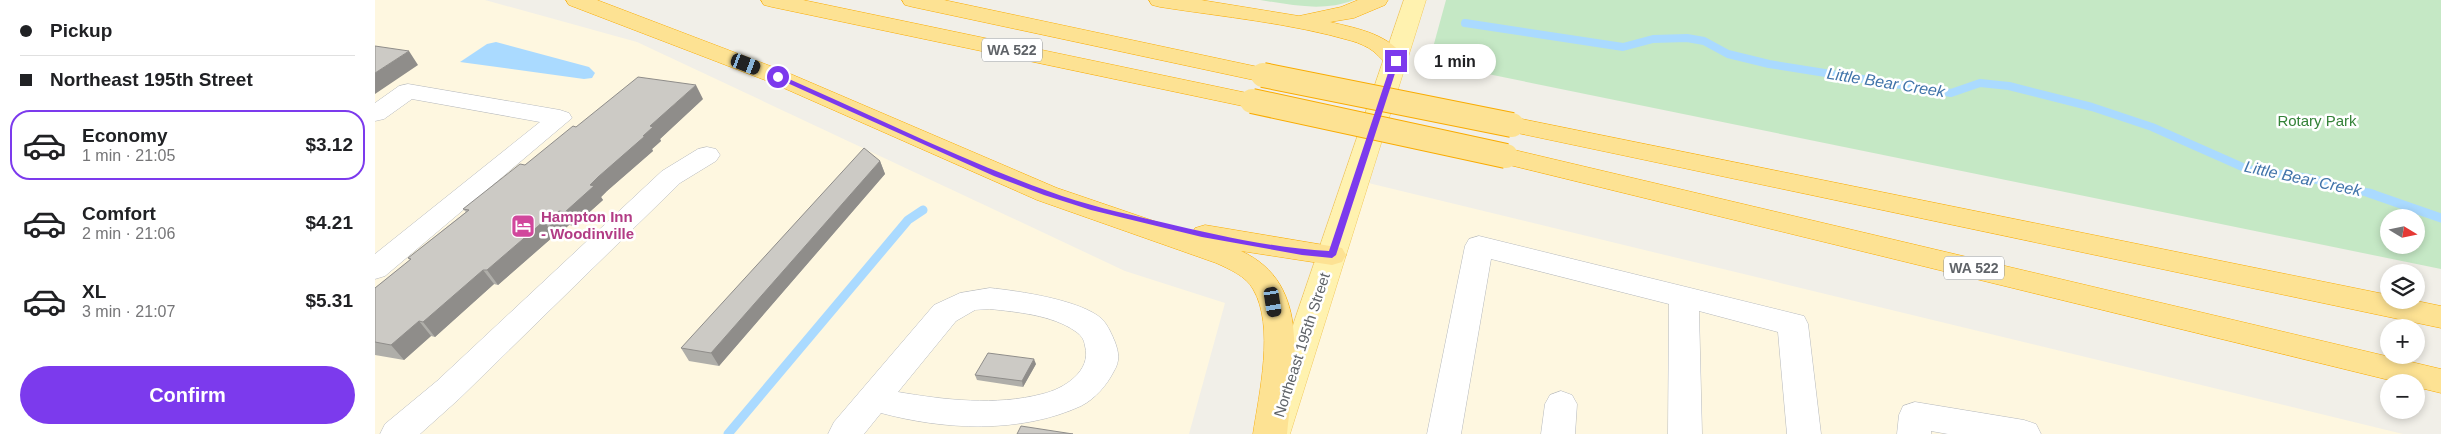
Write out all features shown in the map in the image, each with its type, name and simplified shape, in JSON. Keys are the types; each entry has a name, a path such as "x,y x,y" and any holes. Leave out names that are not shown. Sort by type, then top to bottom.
{"highway":[{"path":"577,0 778,77 997,174 1047,194 1094,208 1202,234 1302,252 1332,255"},
{"name":"WA 522","path":"772,0 1506,156 2441,381"},
{"name":"WA 522","path":"913,0 1263,75 2441,317"},
{"path":"1160,0 1297,22 1361,36 1380,46 1396,61"},
{"path":"1297,22 1346,12 1377,0"},
{"path":"1094,208 1239,261 1265,284 1273,302 1277,326 1277,365 1271,434"}],"main road":[{"name":"Northeast 195th Street","path":"1271,434 1332,255 1415,0"}],"lane":[{"path":"375,114 408,91 560,118 375,269"},
{"path":"397,434 448,390 671,177 707,155"},
{"path":"1444,434 1479,246 1793,324 1804,434"},
{"path":"1684,297 1685,434"},
{"path":"845,434 874,398 945,313 958,305 979,299 1011,299 1078,318 1091,327 1099,340 1104,358 1099,373 1086,387 1065,399 1047,406 1013,413 955,412 902,407 874,398"},
{"path":"1914,434 1915,415 2024,434"}],"shaded area":[{"path":"375,0 485,0 637,42 1125,271 1225,303 1189,434 375,434"},
{"path":"1356,180 2403,434 1270,434"}],"green space":[{"path":"1260,0 1354,0 1342,4 1319,7"},
{"name":"Rotary Park","path":"1446,0 2441,0 2441,269 2425,266 2425,264 2417,264 1429,62"}],"water":[{"path":"496,42 589,67 595,73 592,78 584,79 460,62 487,44"}],"building":[{"path":"375,46 409,51 375,73"},
{"name":"Hampton Inn - Woodinville","path":"638,77 696,85 650,126 653,127 643,136 645,136 598,177 590,185 594,186 565,212 559,211 547,221 544,221 423,322 419,321 391,345 375,342 375,288 411,259 408,258 469,210 463,209 520,164 525,165 573,126 576,127"},
{"path":"864,148 880,161 711,353 681,348"},
{"path":"988,353 1034,359 1022,381 975,375"},
{"path":"1021,426 1073,434 1017,434"}],"waterway":[{"name":"Little Bear Creek","path":"1465,23 1623,47 1653,39 1687,38 1704,41 1728,54 1769,64 1951,93 1980,83 2009,86 2092,107 2152,127 2247,169 2309,178 2369,193"},
{"name":"Little Bear Creek","path":"2369,193 2373,194"},
{"name":"Little Bear Creek","path":"2369,193 2441,218"},
{"path":"728,434 908,220 923,210"}],"place":[{"name":"Hampton Inn - Woodinville","path":"523,226"}],"route":[{"path":"778,77 845,105 997,174 1047,194 1094,208 1202,234 1302,252 1332,255 1396,61"}]}
